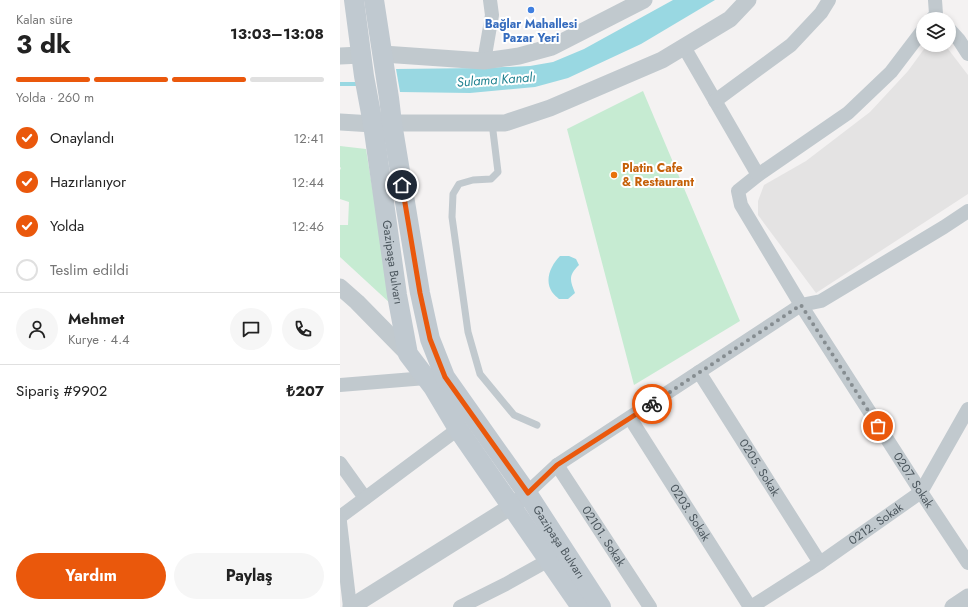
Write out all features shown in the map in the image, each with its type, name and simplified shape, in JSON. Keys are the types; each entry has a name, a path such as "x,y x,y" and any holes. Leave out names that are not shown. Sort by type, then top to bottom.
{"main road":[{"path":"354,0 361,55"},
{"path":"374,0 384,60"},
{"name":"Gazipaşa Bulvarı","path":"361,55 369,104 383,123 430,339 445,377 528,493 601,607"},
{"name":"Gazipaşa Bulvarı","path":"384,60 389,98 383,123 397,295 408,354 433,387 458,429 581,607"}],"street":[{"path":"484,61 492,15 490,0"},
{"path":"384,60 484,61 519,56 552,47 625,5 644,0"},
{"path":"340,122 505,124 550,108 662,60 730,19 748,0"},
{"path":"715,101 791,45 821,13 829,0"},
{"path":"956,37 968,54"},
{"path":"684,47 758,175 848,113 891,72 916,39"},
{"path":"340,56 361,55"},
{"name":"0207. Sokak","path":"758,175 738,191 741,205 801,305 968,563"},
{"path":"340,522 351,607 512,506 557,465 801,305 821,301 944,228 968,211"},
{"path":"340,287 357,302 408,354"},
{"name":"0205. Sokak","path":"700,372 820,563"},
{"path":"340,385 426,378"},
{"name":"0212. Sokak","path":"750,607 820,563 921,492 968,409"},
{"name":"0203. Sokak","path":"630,418 750,607"},
{"path":"340,517 458,429"},
{"path":"340,463 366,498"},
{"name":"02101. Sokak","path":"557,465 650,607"},
{"path":"460,607 549,560"},
{"path":"953,607 968,597"}],"lane":[{"path":"492,123 498,172 491,179 473,180 459,184 452,194 452,217 468,332 480,374 514,415 537,425"}],"shaded area":[{"path":"922,52 950,52 968,75 968,194 816,293 758,215 758,201 764,185 806,161 870,112 908,71"}],"green space":[{"path":"643,91 740,321 634,385 567,129"},
{"path":"340,146 366,149 391,304 340,257 340,225 348,225 349,202 340,199"}],"water":[{"path":"673,0 715,0 641,44 568,78 535,87 470,93 400,92 396,69 530,66 553,62 584,49"},
{"path":"560,256 569,256 576,259 579,265 573,272 571,278 575,293 568,299 559,299 552,292 549,283 551,268"}],"waterway":[{"name":"Sulama Kanalı","path":"340,84 360,84"}],"way so far":[{"path":"652,404 801,305 878,426"}],"place":[{"name":"Bağlar Mahallesi Pazar Yeri","path":"531,10"},
{"name":"Platin Cafe & Restaurant","path":"614,175"}],"route":[{"path":"402,185 420,293 430,339 445,377 528,493 557,465 652,404"}]}
